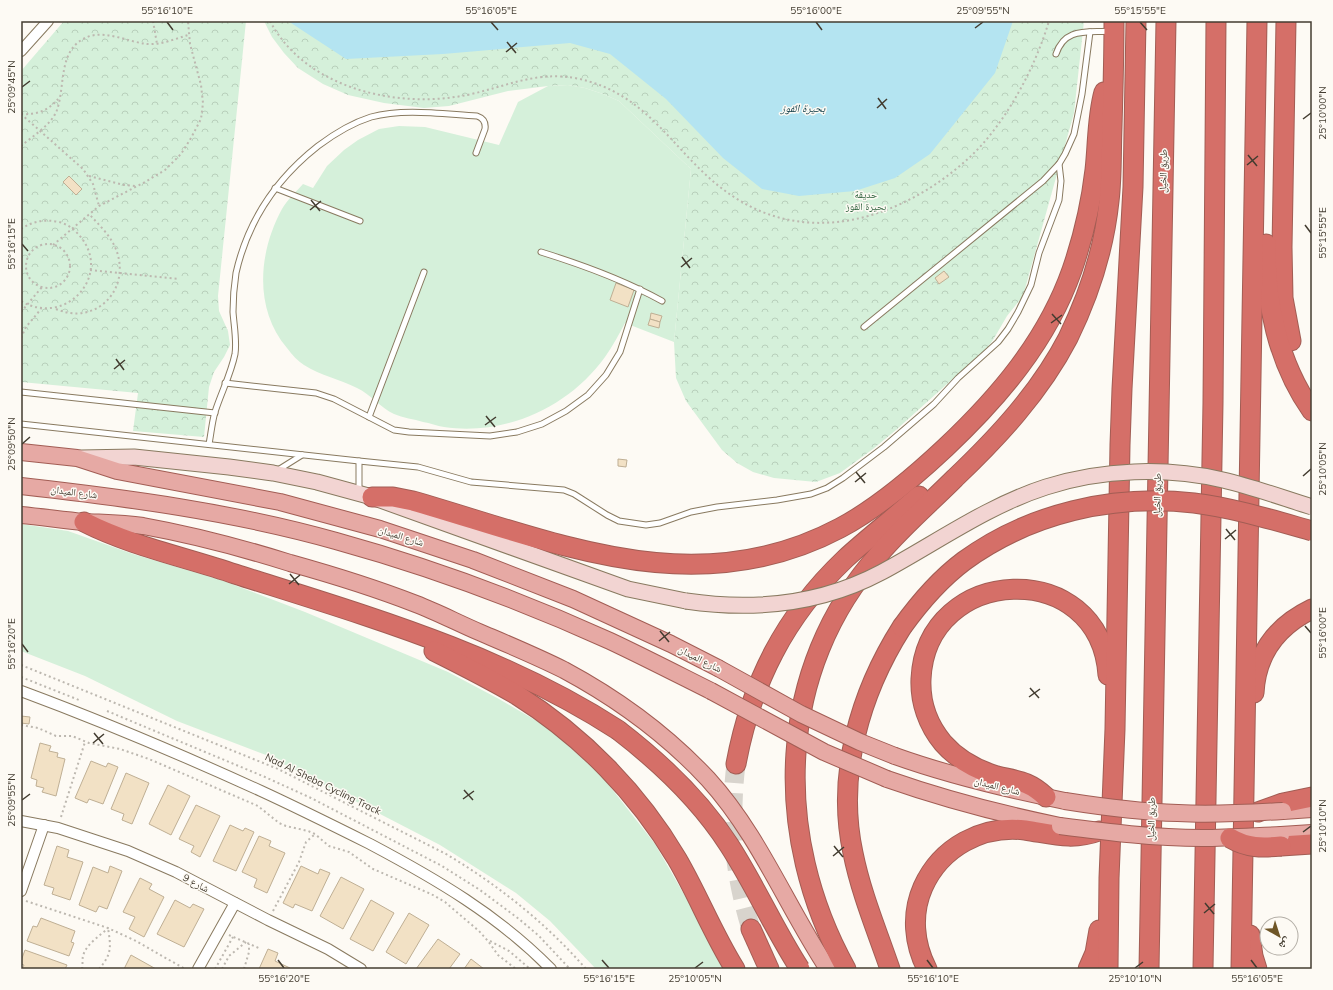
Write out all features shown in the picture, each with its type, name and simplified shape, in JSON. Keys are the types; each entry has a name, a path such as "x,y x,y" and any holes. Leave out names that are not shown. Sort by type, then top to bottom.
{"highway":[{"path":"1108,969 1109,878 1115,729 1120,445 1133,187 1136,21"},
{"name":"طريق الخيل","path":"1149,969 1166,21"},
{"path":"1203,969 1213,411 1216,21"},
{"path":"1241,969 1257,21"},
{"path":"1268,21 1265,264 1267,288 1271,311 1283,354 1299,391 1312,411"},
{"path":"1286,21 1282,247 1283,298 1290,338 1312,393"},
{"path":"846,969 820,915 809,880 802,850 795,803 798,731 808,683 825,637 848,595 877,556 893,538 956,478 1007,425 1040,384 1057,357 1078,316 1095,270 1104,232 1109,201 1114,26"},
{"path":"365,494 413,501 540,539 608,557 655,564 705,565 744,561 796,548 823,537 842,527 861,516 938,455 1006,385 1037,342 1063,294 1080,246 1094,179 1100,109 1105,90 1113,71"},
{"path":"736,764 745,720 759,682 790,625 816,590 856,550 1007,425"},
{"path":"890,969 857,871 849,832 848,790 853,747 864,705 880,665 902,627 930,592 963,562 1001,538 1042,519 1085,508 1128,502 1172,501 1237,510 1312,531"},
{"path":"1237,510 1247,518 1269,529 1312,545"},
{"path":"84,522 104,532 134,543 365,615 441,642 512,672 577,705 618,730 652,756 695,800 713,822 743,869 800,969"},
{"path":"1046,797 1026,783 986,772 963,760 944,744 930,723 925,711 921,686 924,660 933,636 949,616 964,604 981,595 1006,589 1032,590 1044,593 1067,603 1085,618 1095,632 1103,648 1108,672 1110,705 1115,729"},
{"path":"1244,785 1252,756 1255,687 1260,663 1272,640 1280,631 1290,622 1312,609"},
{"path":"365,615 517,695 558,724 596,757 630,794 661,834 677,859 714,934 735,969"},
{"path":"1257,812 1283,807 1312,797"},
{"path":"927,969 916,938 916,914 921,891 926,880 940,860 949,852 969,839 990,831 1013,829 1059,831 1075,837 1099,831"},
{"path":"1230,838 1236,842 1259,848 1281,840 1312,844"},
{"path":"1242,861 1248,890 1250,938 1257,969"},
{"path":"1088,969 1095,953 1098,941 1101,901 1109,878"},
{"path":"751,929 769,969"}],"main road":[{"name":"شارع الميدان","path":"21,452 77,458 117,471 280,502 334,516 427,544 573,599 664,640 818,722 860,742 895,756 953,775 1018,792 1065,801 1138,811 1212,814 1257,812"},
{"path":"77,458 134,457 273,473 316,482 365,494 628,589 646,594 724,606 755,606 786,603 822,596 855,584 881,572 1001,504 1048,487 1096,476 1147,472 1198,476 1247,486 1312,507"},
{"name":"شارع الميدان","path":"21,486 143,500 278,527 334,540 454,578 532,608 610,641 711,691 824,752 887,778 933,794 1059,831"},
{"path":"21,515 84,522 125,524 167,531 257,553 316,570 417,604 562,670 604,693 632,711 658,731 710,781 746,829 828,969"},
{"path":"1283,807 1312,808"},
{"path":"1099,831 1164,837 1230,838"},
{"path":"1281,840 1312,833"}],"street":[{"path":"21,51 48,21"},
{"path":"21,691 199,763 309,813 400,860 445,885 475,906 514,936 551,969"},
{"name":"شارع 9","path":"21,821 58,828 128,851 176,872 236,902 268,920 328,949 361,969"},
{"path":"21,891 44,825"},
{"path":"198,969 236,902"}],"lane":[{"path":"1056,54 1060,43 1070,35 1114,26"},
{"path":"864,327 1043,181 1059,164 1074,134 1082,94 1090,32"},
{"path":"209,444 215,413 235,353 236,338 233,295 236,273 241,254 255,221 275,188 289,171 306,156 347,127 371,117 404,113 481,117 484,120 486,129 476,153"},
{"path":"21,424 418,467 471,482 564,490 574,494 595,508 619,521 646,525 660,523 691,512 732,504 790,498 810,494 827,488 853,471 928,408 1003,336 1018,312 1031,285 1041,246 1059,200 1061,181 1059,164"},
{"path":"275,188 360,221"},
{"path":"542,252 609,275 640,288 662,301"},
{"path":"369,417 424,272"},
{"path":"225,383 316,393 334,398 394,430 490,436 510,433 542,424 566,411 588,394 606,375 620,352 640,288"},
{"path":"21,392 215,413"},
{"path":"273,473 302,455"},
{"path":"359,461 365,494"}],"path":[{"path":"153,21 157,44"},
{"path":"54,244 99,206 165,170 181,154 191,138 201,119 203,103 201,85 188,35 188,21"},
{"path":"270,21 274,29 291,51 312,69 337,82 363,91 397,98 432,99 467,95 525,79 549,76 574,78 598,84 620,94 641,108 713,181 733,197 755,210 779,218 804,223 825,224 856,220 884,212 911,199 945,178 971,156 1008,110 1030,70 1049,21"},
{"path":"21,146 44,128 52,119 57,109 65,66 70,51 77,42 90,36 102,34 136,42 157,44 188,35"},
{"path":"21,114 42,112 49,108 59,98"},
{"path":"21,114 77,164 88,176 94,188 99,206"},
{"path":"88,176 124,185 137,186"},
{"path":"55,308 72,314 88,312 96,309 102,305 114,291 118,282 120,262 113,242 90,215"},
{"path":"21,229 26,225 38,221 50,220 72,228 78,233 87,246 91,262 88,279 79,295 72,301 55,308 41,309 27,305 21,301"},
{"path":"42,244 54,244 67,255 70,266 69,272 67,277 58,285 48,288 42,287 28,277 26,271 26,260 32,250 42,244"},
{"path":"90,270 179,279"},
{"path":"21,312 42,287"},
{"path":"21,338 26,327 41,309"},
{"name":"Nad Al Sheba Cycling Track","path":"21,665 278,769 446,854 468,868 527,911 561,942 586,969"},
{"path":"21,725 38,728 56,736 72,736 85,742 112,746 149,759 258,806 279,823 286,826 301,828 315,834 329,846 349,852 373,869 440,899 488,940 509,951 530,969"},
{"path":"58,828 85,742"},
{"path":"268,920 299,862 306,842 315,834"},
{"path":"21,899 108,928 136,941 185,969"},
{"path":"82,969 83,956 86,950 90,944 108,928"},
{"path":"99,969 108,958 110,951 108,928"},
{"path":"220,930 261,949"},
{"path":"215,969 233,936"},
{"path":"488,940 498,954 516,969"},
{"path":"222,969 229,956 246,942"},
{"path":"244,969 250,944"},
{"path":"523,969 527,966"}],"green space":[{"path":"64,21 246,21 218,296 219,311 228,331 230,345 214,372 209,387 204,437 133,431 138,393 21,382 21,71"},
{"name":"حديقة بحيرة القوز","path":"264,21 1084,21 1074,113 1023,296 1007,316 987,348 896,430 840,473 816,482 774,478 753,472 737,463 722,450 686,401 676,378 674,342 691,169 619,101 585,88 568,85 508,91 449,106 424,108 384,103 348,95 323,84 298,68 272,37"},
{"path":"568,85 585,88 619,101 691,169 674,342 625,323 608,353 590,375 555,403 534,414 513,422 490,427 467,429 441,427 394,414 362,391 351,385 310,369 295,358 276,333 269,316 263,280 264,262 274,226 284,206 303,184 313,188 327,166 344,150 358,140 379,129 399,126 425,127 499,145 518,102 548,86"},
{"path":"21,524 68,531 133,554 221,580 305,612 448,672 547,727 601,775 655,844 727,969 596,969 550,921 516,893 440,845 266,755 177,721 85,676 21,651"}],"water":[{"name":"بحيرة القوز","path":"288,21 1013,21 995,73 930,154 895,178 855,191 799,196 762,189 723,158 666,99 610,54 570,43 443,54 346,59"}],"building":[{"path":"69,176 82,189 76,195 63,182"},
{"path":"944,271 949,277 939,284 935,278"},
{"path":"616,283 634,290 628,307 610,300"},
{"path":"651,313 662,316 660,322 650,319"},
{"path":"650,319 660,322 659,328 648,325"},
{"path":"618,459 627,460 626,467 618,466"},
{"path":"21,716 30,717 29,724 21,723"},
{"path":"40,743 51,746 49,751 58,753 57,757 65,759 56,796 42,792 44,788 36,786 37,780 31,778"},
{"path":"91,761 106,767 108,763 118,767 103,804 89,799 87,803 75,798"},
{"path":"126,773 149,783 132,824 122,820 124,814 111,809"},
{"path":"168,785 190,796 171,835 149,824"},
{"path":"196,805 220,816 200,857 191,852 194,846 179,839"},
{"path":"230,825 243,831 245,828 254,832 236,871 213,861"},
{"path":"259,836 271,841 269,846 285,853 267,893 254,887 257,879 242,872"},
{"path":"57,846 69,850 67,857 83,862 70,900 52,894 54,888 44,885"},
{"path":"110,866 122,871 107,909 99,906 96,912 79,905 93,867 108,873"},
{"path":"301,866 318,874 320,869 330,873 312,911 295,904 293,908 283,903"},
{"path":"341,877 364,889 343,929 320,916"},
{"path":"140,878 152,884 149,889 164,897 144,937 129,929 135,917 123,912"},
{"path":"175,900 190,908 193,904 204,909 184,947 157,934"},
{"path":"371,900 394,913 373,951 350,939"},
{"path":"409,913 429,925 406,964 386,952"},
{"path":"41,918 75,931 71,942 74,943 69,956 27,941 33,926 37,927"},
{"path":"438,939 460,954 449,969 416,969"},
{"path":"268,949 278,953 275,961 290,969 259,969"},
{"path":"25,950 67,965 65,969 22,969 24,965 21,964 21,961"},
{"path":"131,955 156,969 124,969"},
{"path":"471,959 484,969 464,969"}],"tunnel":[{"path":"736,764 733,806 734,847 740,888 751,929"}]}
